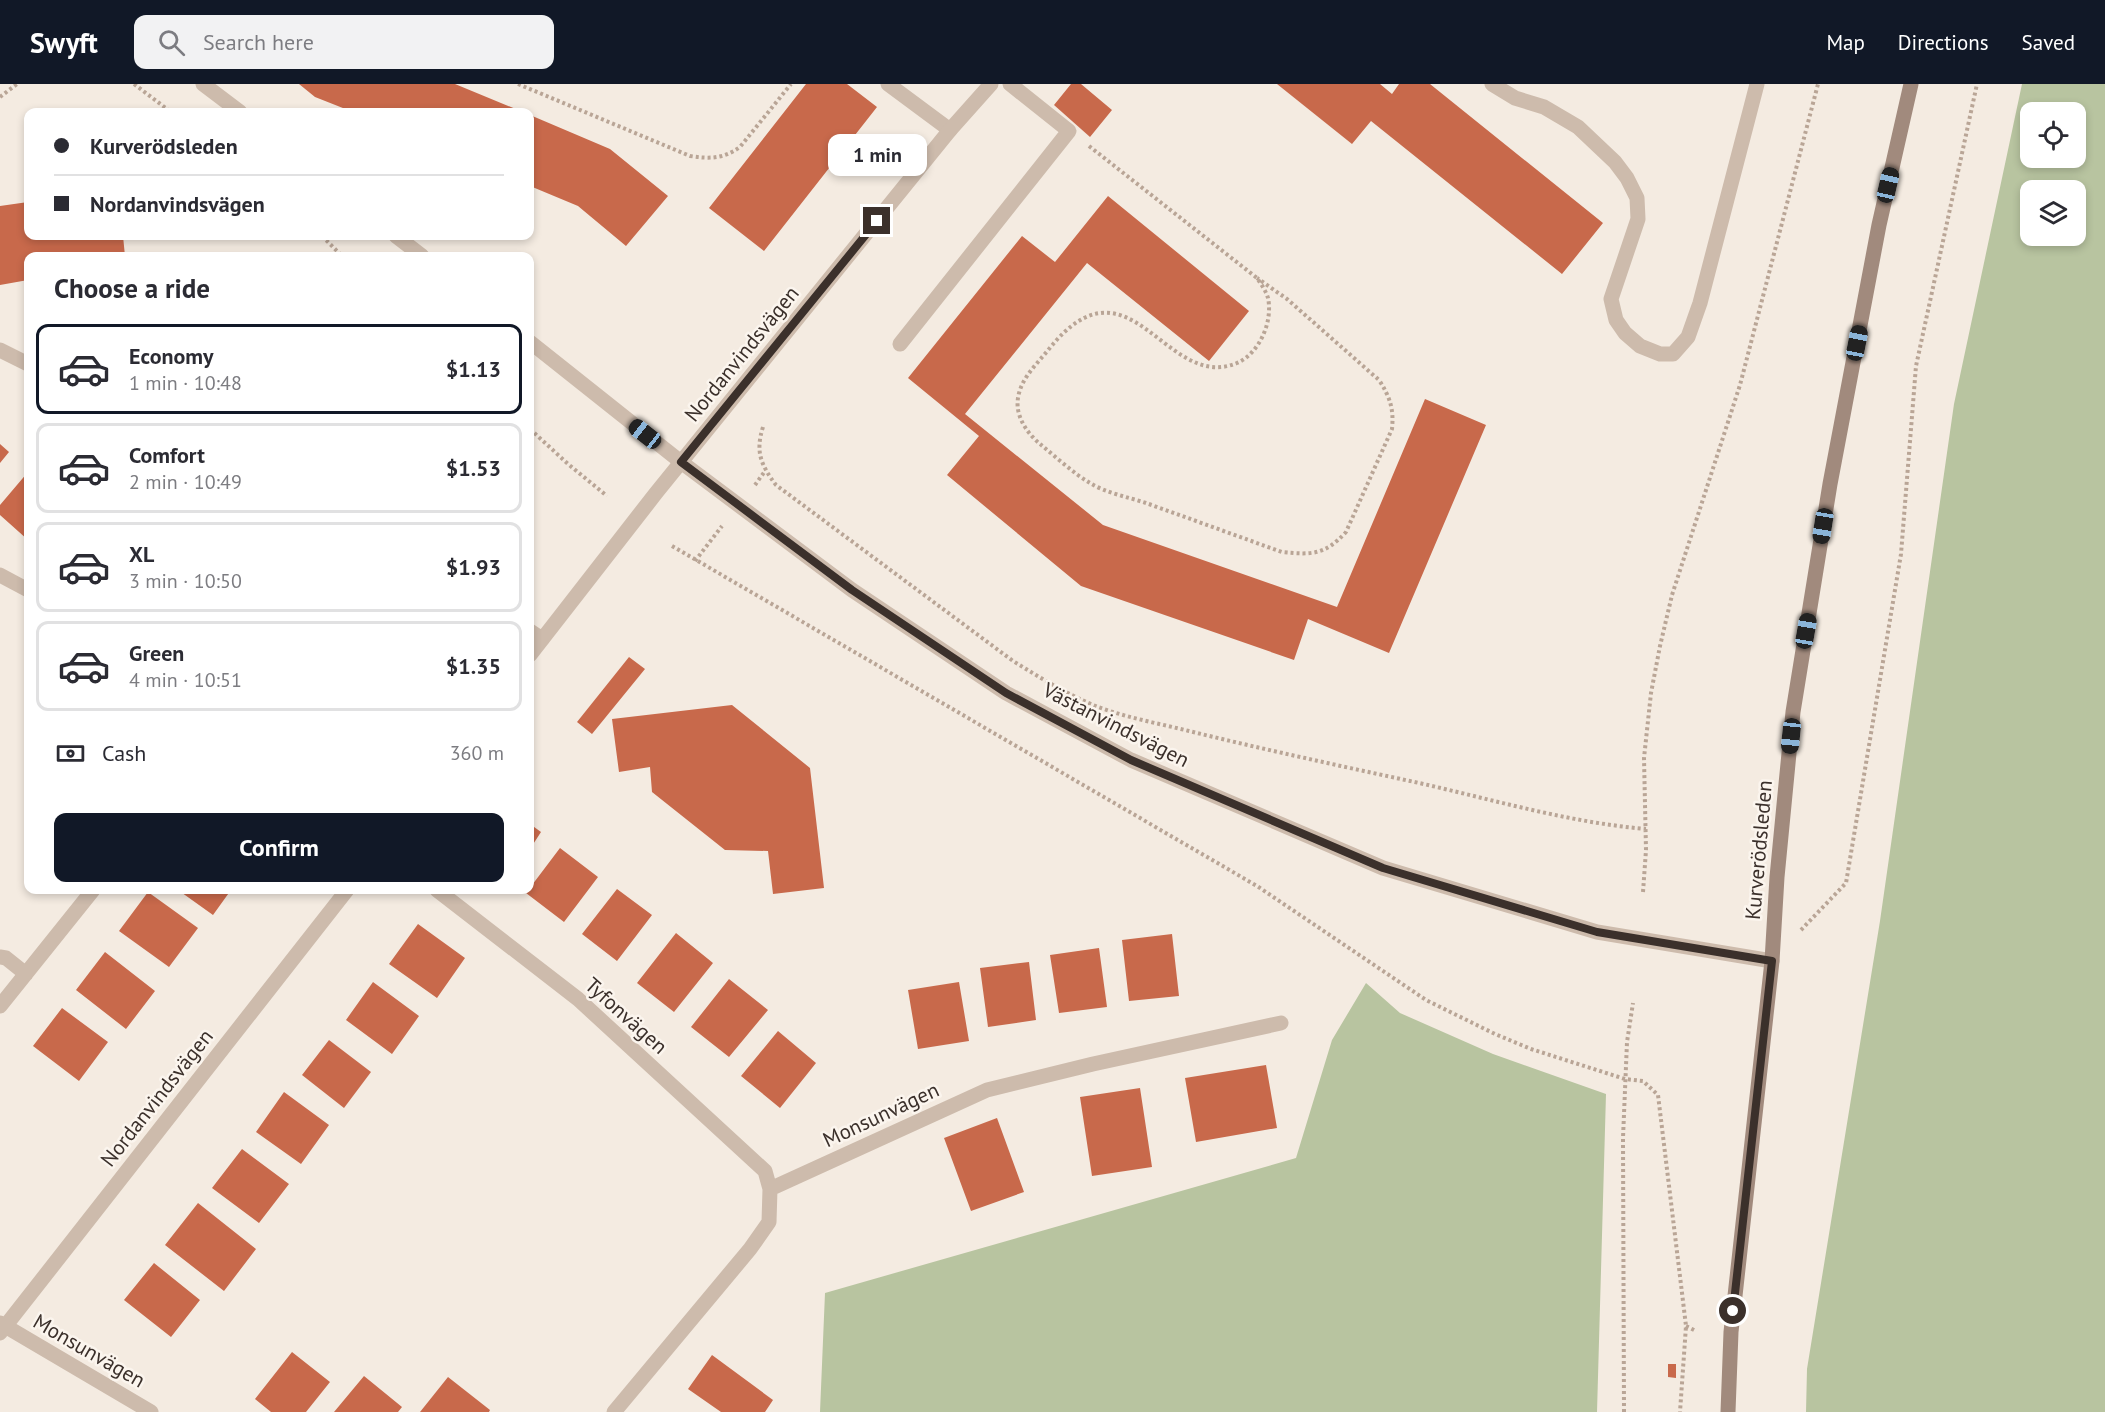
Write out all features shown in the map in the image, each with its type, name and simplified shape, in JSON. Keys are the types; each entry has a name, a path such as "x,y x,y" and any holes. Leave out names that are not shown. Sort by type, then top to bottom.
{"main road":[{"name":"Kurverödsleden","path":"1728,1412 1731,1332 1772,961 1777,877 1793,712 1834,460 1879,225 1911,84"}],"street":[{"path":"203,84 235,108"},
{"path":"888,84 950,130"},
{"name":"Nordanvindsvägen","path":"536,635 681,462 950,130 991,84"},
{"path":"900,344 1069,131 1010,84"},
{"path":"1492,84 1518,91 1578,127 1615,162 1627,178 1637,198 1638,219 1611,298 1616,320 1625,333 1640,346 1659,354 1673,354 1688,338 1700,303 1757,84"},
{"path":"401,240 417,252"},
{"name":"Västanvindsvägen","path":"534,345 681,462 862,597 1006,693 1131,760 1383,868 1597,932 1772,961"},
{"path":"0,350 24,362"},
{"path":"0,575 24,588"},
{"path":"0,1006 90,894"},
{"name":"Nordanvindsvägen","path":"2,1327 344,894"},
{"name":"Tyfonvägen","path":"442,894 578,999 765,1171 770,1189"},
{"path":"0,957 6,958 26,974"},
{"name":"Monsunvägen","path":"770,1189 987,1090 1281,1023"},
{"path":"614,1412 750,1249 769,1222 770,1189"},
{"name":"Monsunvägen","path":"2,1327 151,1412"}],"path":[{"path":"0,97 17,84"},
{"path":"134,84 166,108"},
{"path":"518,84 690,156 718,159 740,147 791,84"},
{"path":"1643,892 1646,850 1644,758 1650,693 1672,595 1740,386 1818,84"},
{"path":"1772,961 1846,884 1901,554 1917,366 1977,84"},
{"path":"1069,131 1287,299 1379,380 1389,396 1393,412 1392,429 1346,532 1334,545 1318,553 1282,552 1090,484 1037,441 1025,428 1018,414 1017,399 1021,383 1064,330 1078,320 1097,313 1118,315 1138,323 1188,360 1205,366 1238,363 1253,351 1264,335 1269,315 1268,297 1257,278"},
{"path":"326,240 338,252"},
{"path":"763,427 759,441 760,456 765,471 776,485 1013,661 1040,678 1094,705 1120,714 1237,743 1437,787 1564,818 1609,826 1646,829"},
{"path":"534,433 607,496"},
{"path":"672,546 1257,886 1426,1000 1531,1049 1625,1079 1643,1081 1658,1095 1686,1326 1680,1412"},
{"path":"1624,1412 1623,1138 1627,1042 1633,1003"},
{"path":"1686,1326 1696,1331"}],"green space":[{"path":"2022,84 2105,84 2105,1412 1806,1412 1807,1369 1880,921 1954,404"},
{"path":"1366,983 1400,1013 1493,1054 1606,1094 1597,1412 820,1412 825,1293 1296,1158 1332,1040"}],"building":[{"path":"299,84 455,84 513,108 343,108 315,97"},
{"path":"806,84 847,84 877,107 764,251 709,208"},
{"path":"1071,84 1081,84 1112,110 1090,137 1054,105"},
{"path":"1277,84 1380,84 1392,94 1399,84 1430,84 1603,223 1562,274 1371,121 1352,144"},
{"path":"534,117 610,149 668,196 626,246 578,206 534,188"},
{"path":"1108,196 1249,311 1209,361 1087,263 965,414 1103,525 1337,607 1425,399 1486,425 1389,653 1308,619 1294,660 1081,586 947,475 979,436 908,378 1022,236 1055,262"},
{"path":"24,203 24,240 123,240 125,252 24,252 24,281 0,285 0,206"},
{"path":"0,444 9,452 0,463"},
{"path":"24,477 24,536 0,515 0,505"},
{"path":"629,657 645,669 592,734 577,722"},
{"path":"732,705 810,768 824,888 773,894 768,851 725,850 652,792 650,767 619,772 612,719"},
{"path":"534,827 541,832 534,843"},
{"path":"560,848 598,877 564,922 527,894 534,894 534,882"},
{"path":"617,889 652,915 617,961 582,934"},
{"path":"147,894 151,894 198,928 169,967 119,931"},
{"path":"184,894 228,894 213,915"},
{"path":"418,924 465,958 437,998 389,964"},
{"path":"676,933 713,963 674,1012 637,983"},
{"path":"1172,934 1179,996 1129,1001 1122,940"},
{"path":"1099,948 1107,1007 1059,1013 1050,955"},
{"path":"105,952 155,991 126,1029 76,990"},
{"path":"1029,962 1036,1020 988,1027 980,968"},
{"path":"729,979 768,1010 729,1057 691,1027"},
{"path":"373,982 419,1016 392,1054 346,1020"},
{"path":"959,982 969,1041 918,1049 908,990"},
{"path":"62,1008 108,1042 79,1081 33,1046"},
{"path":"778,1031 816,1063 780,1108 741,1076"},
{"path":"329,1040 371,1072 344,1108 302,1075"},
{"path":"1266,1065 1277,1128 1196,1142 1185,1078"},
{"path":"1140,1088 1152,1167 1092,1176 1080,1097"},
{"path":"284,1092 329,1125 301,1164 256,1132"},
{"path":"997,1118 1024,1192 971,1211 944,1138"},
{"path":"242,1149 289,1184 259,1223 212,1188"},
{"path":"198,1203 256,1249 224,1291 165,1245"},
{"path":"154,1263 200,1300 171,1337 124,1300"},
{"path":"292,1352 330,1382 306,1412 271,1412 255,1399"},
{"path":"712,1355 773,1400 765,1412 721,1412 688,1389"},
{"path":"1668,1364 1676,1364 1676,1378 1668,1377"},
{"path":"364,1376 402,1407 398,1412 334,1412"},
{"path":"448,1377 490,1410 489,1412 420,1412"}],"route":[{"path":"877,221 681,462 852,590 1006,693 1131,760 1383,868 1597,932 1772,961 1733,1311"}]}
